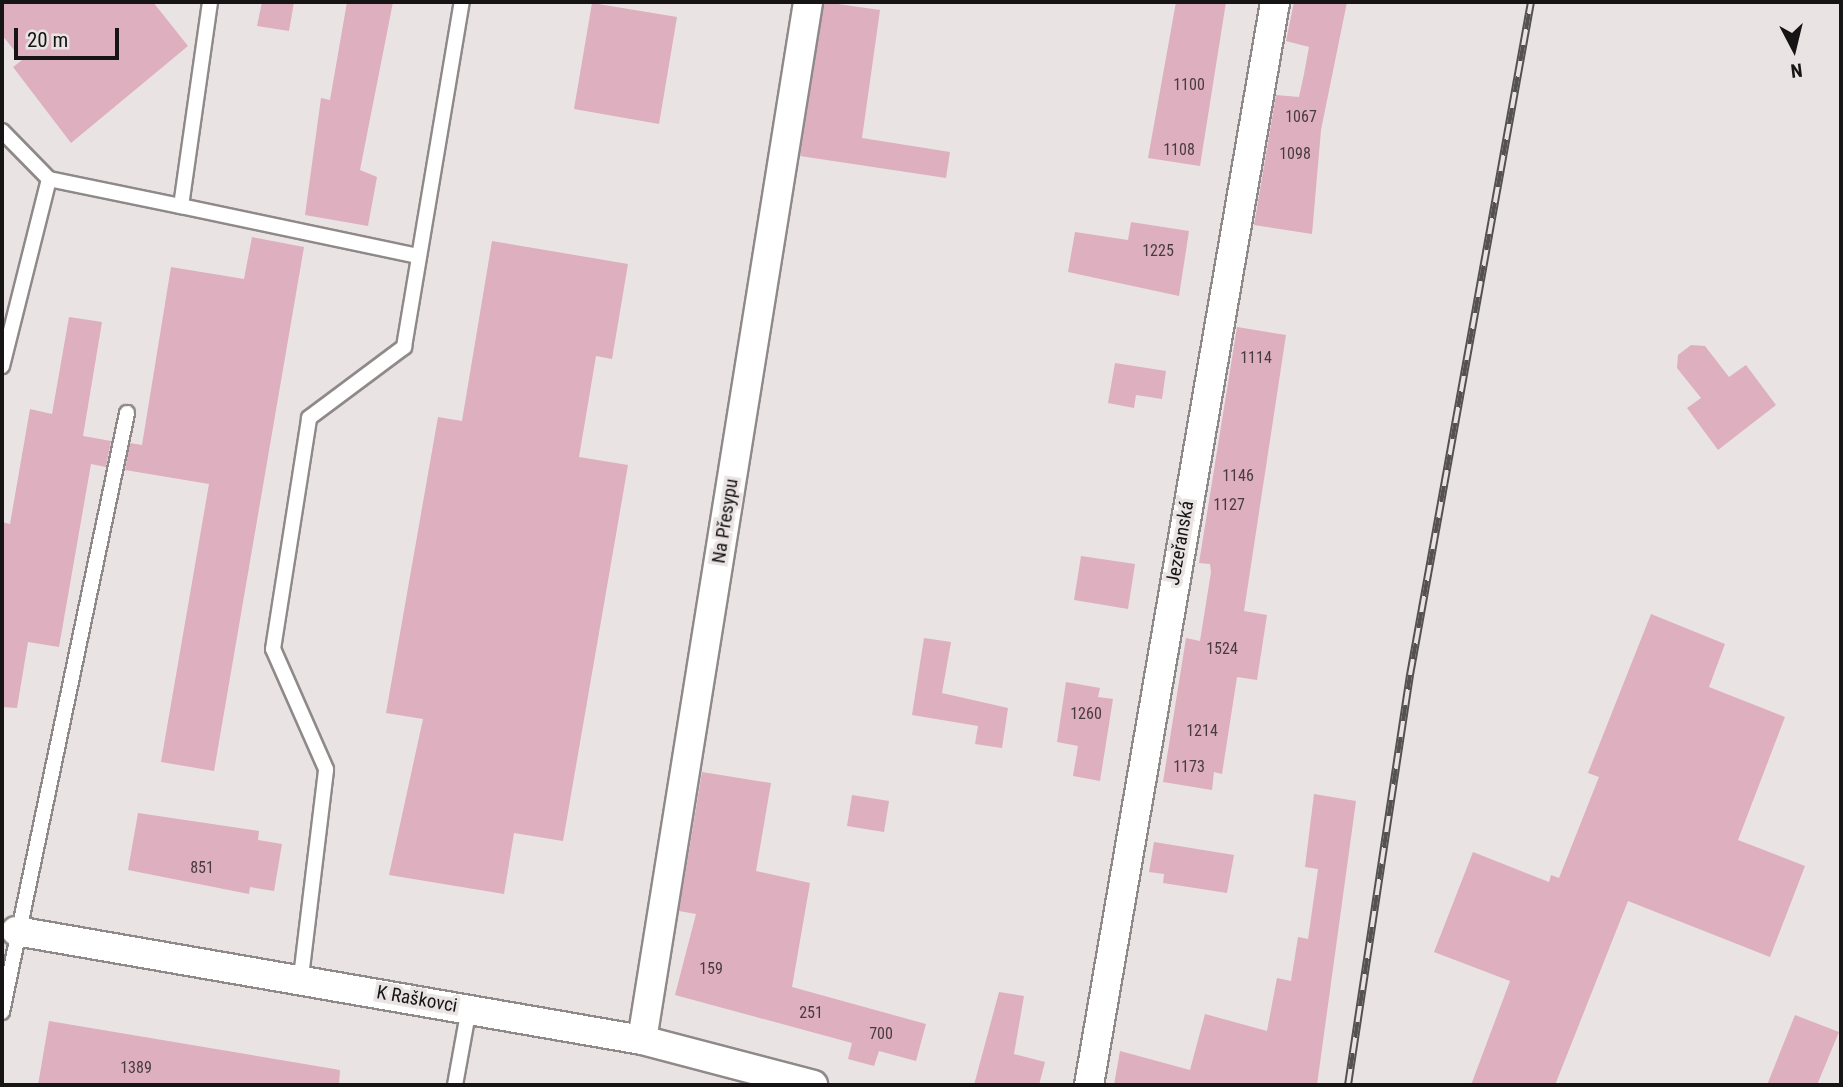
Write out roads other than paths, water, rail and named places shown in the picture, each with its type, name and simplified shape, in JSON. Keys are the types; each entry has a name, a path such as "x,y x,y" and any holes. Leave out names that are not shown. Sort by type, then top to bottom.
{"street":[{"name":"Na Přesypu","path":"642,1040 807,2"},
{"name":"Jezeřanská","path":"1089,1085 1275,2"},
{"name":"K Raškovci","path":"16,930 301,977 642,1040 813,1085"}],"lane":[{"path":"181,206 210,2"},
{"path":"301,977 326,769 273,649 309,418 404,347 462,2"},
{"path":"2,131 49,179 419,256"},
{"path":"2,366 49,179"},
{"path":"2,1012 16,930 127,413"},
{"path":"455,1085 469,1008"}],"railway":[{"path":"1348,1085 1410,675 1531,2"}]}
